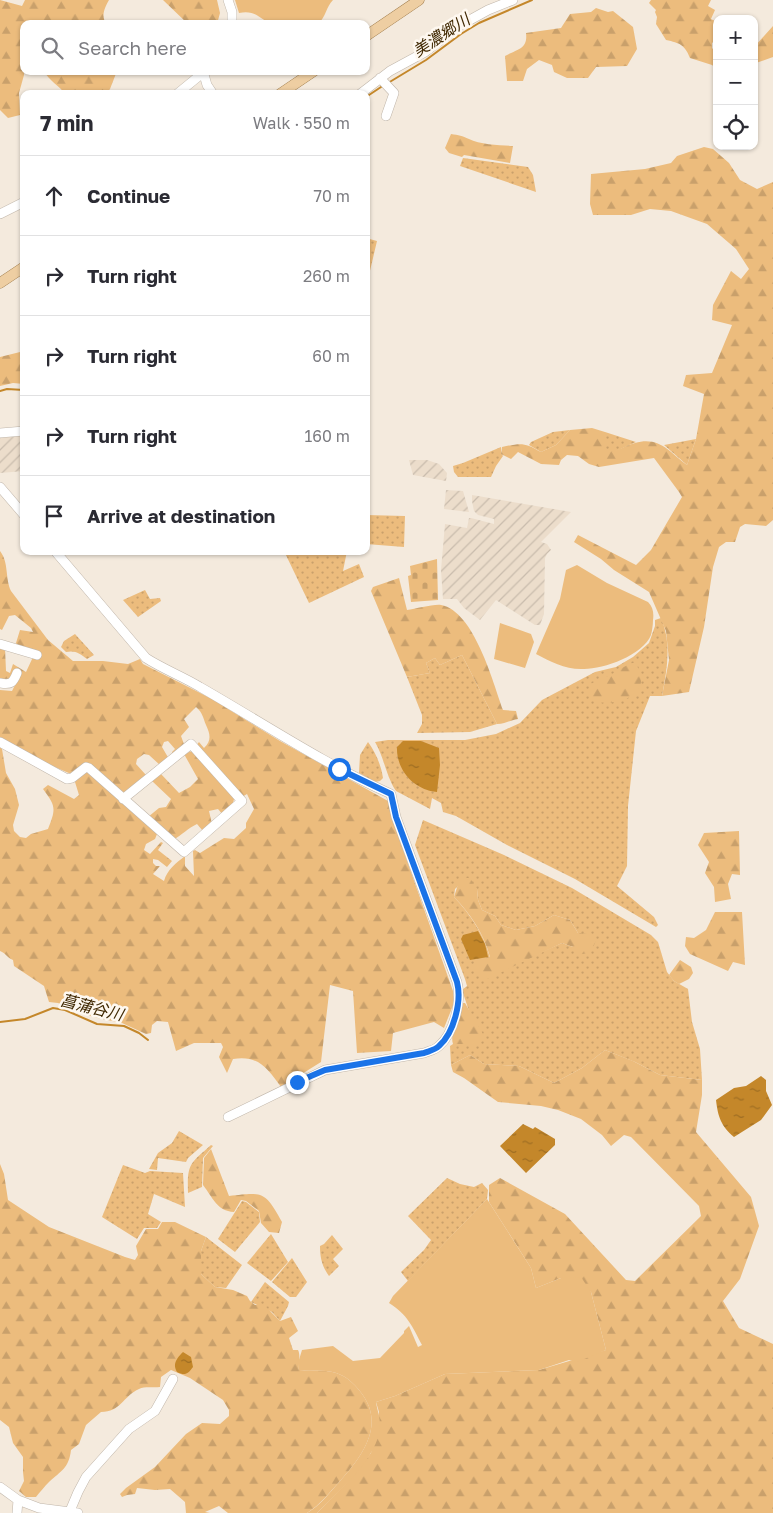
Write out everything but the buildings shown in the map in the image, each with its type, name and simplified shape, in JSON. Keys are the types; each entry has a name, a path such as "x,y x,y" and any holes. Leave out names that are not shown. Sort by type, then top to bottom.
{"main road":[{"path":"370,33 419,0"},
{"path":"286,90 308,75"},
{"path":"0,283 20,270"}],"street":[{"path":"228,0 232,12 232,20"},
{"path":"368,90 384,82 459,26 488,10 513,0"},
{"path":"182,90 200,75"},
{"path":"204,75 210,90"},
{"path":"384,82 394,93 386,116"},
{"path":"0,214 20,204"},
{"path":"0,433 20,431"},
{"path":"0,486 20,510"},
{"path":"58,555 146,658 165,670 197,685 339,769 391,794 396,817 457,982 458,1008 454,1020 443,1041 433,1050 325,1070 228,1117"},
{"path":"0,644 37,655"},
{"path":"0,683 13,683 17,673"},
{"path":"0,742 67,779 72,778 86,767 89,768 124,799 184,852 242,800 191,744 124,799"},
{"path":"0,1487 18,1500 40,1508 74,1512 78,1492 86,1477 128,1429 155,1411 173,1378"},
{"path":"16,1513 18,1500"}],"shaded area":[{"path":"20,433 20,471 0,473 0,435"},
{"path":"409,460 427,460 439,464 447,473 446,481 413,475"},
{"path":"446,490 463,491 469,512 444,509"},
{"path":"472,495 571,512 541,542 547,544 551,550 545,558 544,614 540,625 535,625 496,600 480,620 464,608 457,599 443,599 441,570 445,524 467,528 469,518 471,518 494,524 494,519 478,515 474,511"}],"green space":[{"path":"0,0 22,6 25,0 109,0 105,9 105,20 20,20 20,75 24,75 19,93 20,115 8,118 0,110"},
{"path":"163,0 217,0 220,13 218,20 184,20"},
{"path":"235,0 333,0 321,20 264,20 255,14 239,13"},
{"path":"651,0 711,0 708,6 715,10 711,19 713,20 713,66 690,58 681,45 666,40 656,24 656,10 649,3"},
{"path":"596,8 608,12 613,11 633,27 637,49 627,66 596,67 588,78 567,78 554,72 552,65 539,60 527,69 523,81 507,81 505,56 524,45 526,33 561,28 570,14 591,12"},
{"path":"773,26 773,57 758,62 758,43"},
{"path":"47,75 115,75 109,90 62,90"},
{"path":"451,134 479,142 513,146 510,163 464,155 462,157 449,153 445,148"},
{"path":"704,147 713,149 729,163 740,180 757,189 773,182 773,520 766,526 745,524 740,527 735,542 726,542 719,547 713,567 704,627 689,692 662,696 669,660 666,631 649,592 574,542 578,535 636,565 651,550 682,497 679,492 654,458 599,467 589,464 578,456 567,455 561,460 559,465 541,464 518,452 511,459 501,454 502,447 518,444 530,446 541,452 556,445 570,430 592,428 605,432 605,452 644,441 651,442 664,447 687,465 696,439 704,394 683,386 686,375 712,373 732,325 712,320 713,305 731,271 741,279 749,269 736,249 707,224 671,211 650,209 631,215 593,215 590,204 591,174 645,169 671,163 677,156"},
{"path":"463,158 528,167 533,175 536,192 460,166"},
{"path":"370,239 377,241 370,271"},
{"path":"20,352 20,384 0,386 0,357"},
{"path":"570,430 556,445 541,452 529,445 531,442 553,432"},
{"path":"605,432 636,442 614,452 605,452"},
{"path":"696,439 687,465 664,445"},
{"path":"501,447 503,456 491,477 458,477 454,472 453,466"},
{"path":"370,515 405,516 404,547 370,544"},
{"path":"0,551 5,560 11,591 48,640 73,661 103,661 128,664 140,659 143,664 212,699 280,741 388,801 394,824 453,991 454,1003 444,1028 434,1022 393,1033 391,1051 357,1053 353,991 330,985 321,1062 281,1087 262,1064 250,1059 233,1059 227,1073 219,1057 223,1047 221,1043 194,1043 176,1051 168,1022 157,1021 152,1025 151,1033 146,1034 122,1023 93,1017 58,1003 49,1002 44,986 14,966 13,960 0,951 0,746 6,773 15,789 19,805 13,825 14,831 20,837 26,838 31,834 48,829 53,808 43,789 48,785 74,799 79,795 75,782 76,776 38,760 0,737 0,690 12,691 17,681 10,683 0,680 0,647 5,648 6,671 10,673 13,664 26,672 33,657 18,648 16,643 20,630 33,632 31,628 15,615 9,616 2,630 0,629","holes":["196,707 210,737 204,748 199,742 192,751 184,754 198,779 190,787 179,793 161,774 152,781 171,799 166,807 159,808 148,817 173,840 197,824 203,831 212,824 209,811 218,809 223,815 232,807 234,799 247,794 254,809 246,823 246,828 234,839 224,838 200,853 195,850 193,851 194,876 185,866 185,856 175,864 164,881 153,874 160,866 156,866 153,863 153,859 158,860 167,867 172,861 158,850 163,843 161,842 150,854 144,850 146,844 155,839 157,834 120,799 146,775 136,764 137,759 144,754 149,755 161,766 169,759 162,747 164,742 168,741 175,749 172,752 173,757 185,747 181,736 189,727 184,719"]},
{"path":"286,555 346,555 343,571 359,564 364,577 309,603"},
{"path":"437,559 438,600 411,602 408,576 411,575 410,566"},
{"path":"577,565 607,583 648,602 651,606 653,610 653,626 651,635 647,642 632,655 612,664 577,669 559,665 536,654 560,599 566,570"},
{"path":"399,578 407,610 441,605 453,610 463,620 481,649 503,710 516,711 518,719 497,724 462,655 440,665 435,658 426,663 430,673 407,677 371,591 373,587"},
{"path":"145,590 150,599 160,598 161,601 138,617 123,600"},
{"path":"661,618 666,637 668,657 666,676 662,696 650,696 636,731 628,806 627,866 617,886 654,917 658,925 656,927 575,879 507,845 456,816 443,812 441,803 432,798 430,809 396,791 375,742 388,740 465,740 496,734 520,723 542,700 595,672 616,667 633,657 649,643 655,626 655,620"},
{"path":"500,623 531,634 534,642 525,668 494,659"},
{"path":"75,634 94,655 87,659 75,652 66,652 61,647 64,641"},
{"path":"462,655 497,724 470,732 417,733 422,724 422,715 407,677 430,673 426,663 435,658 440,665"},
{"path":"637,662 641,682 639,689 634,694 620,701 603,703 590,699 589,685 629,664"},
{"path":"368,742 381,768 383,778 380,781 375,782 359,773 360,755"},
{"path":"423,820 504,855 572,888 651,935 658,942 667,972 674,981 688,989 692,1022 700,1049 702,1080 660,1075 605,1050 582,1068 554,1083 519,1066 484,1064 470,1055 451,1065 450,1046 453,1044 480,1044 462,990 467,986 465,979 415,845","holes":["458,886 477,889 478,900 482,910 495,916 501,925 516,930 535,926 554,915 570,920 578,933 573,947 562,943 533,956 490,958 476,925 454,897 455,889"]},
{"path":"739,831 740,875 732,874 728,884 731,899 715,902 714,887 705,873 709,862 698,845 704,833"},
{"path":"460,878 470,878 477,889 478,900 482,910 495,916 501,925 516,930 535,926 554,915 570,920 578,933 596,935 595,943 590,953 581,954 573,947 562,943 483,981 474,963 490,957 476,924 454,897"},
{"path":"715,912 742,912 745,965 733,962 728,971 690,954 685,946 686,937 694,938 706,930"},
{"path":"680,960 691,967 693,973 689,979 679,984 669,975"},
{"path":"463,1003 465,1003 484,1036 480,1044 453,1044 454,1029"},
{"path":"605,1050 633,1061 660,1075 702,1080 702,1095 696,1132 751,1197 759,1226 740,1279 723,1301 739,1328 773,1344 773,1513 317,1513 344,1486 371,1453 379,1412 376,1402 395,1396 445,1374 539,1370 606,1350 591,1292 561,1278 536,1288 531,1268 489,1202 489,1185 500,1178 565,1214 626,1280 635,1281 701,1216 699,1206 631,1137 624,1135 611,1146 602,1135 581,1119 558,1110 541,1106 498,1102 453,1072 451,1065 470,1055 484,1064 519,1066 554,1083 582,1068"},
{"path":"179,1131 203,1145 186,1162 158,1158 157,1170 149,1169 158,1153 172,1143"},
{"path":"211,1145 213,1146 203,1158 202,1187 188,1193 188,1176 191,1165"},
{"path":"211,1149 229,1196 256,1194 267,1199 282,1222 279,1233 269,1232 261,1223 259,1211 246,1201 241,1200 234,1212 223,1209 216,1203 203,1185 204,1158"},
{"path":"0,1164 4,1174 8,1200 49,1227 135,1260 138,1255 136,1246 146,1229 158,1229 162,1222 175,1222 206,1237 201,1251 201,1274 215,1287 233,1290 247,1296 255,1305 264,1305 280,1321 291,1317 298,1331 289,1338 293,1350 298,1350 299,1352 299,1370 331,1372 346,1378 359,1390 367,1402 371,1414 369,1438 364,1449 349,1471 321,1502 307,1513 228,1513 219,1506 205,1512 210,1513 186,1513 185,1502 170,1489 137,1488 135,1494 122,1497 120,1494 126,1488 155,1467 186,1434 202,1423 220,1424 229,1416 229,1410 223,1400 190,1378 171,1370 161,1377 160,1387 146,1387 133,1392 113,1410 101,1412 86,1425 79,1444 71,1450 66,1465 36,1497 26,1497 19,1491 24,1481 23,1457 13,1443 9,1427 0,1420"},
{"path":"123,1165 145,1173 150,1171 183,1173 185,1207 154,1194 148,1214 161,1222 157,1228 144,1228 137,1239 102,1217"},
{"path":"447,1178 460,1184 474,1187 482,1183 488,1190 487,1199 408,1281 401,1272 424,1250 431,1240 408,1216"},
{"path":"487,1199 531,1268 536,1288 561,1278 581,1277 591,1292 606,1350 577,1362 569,1360 539,1370 445,1374 395,1396 376,1402 380,1425 373,1450 356,1473 317,1513 307,1513 325,1498 357,1460 369,1438 371,1414 367,1402 359,1390 346,1378 331,1372 299,1370 298,1363 302,1350 333,1346 353,1361 380,1358 409,1326 418,1347 422,1345 405,1317 389,1303 393,1296"},
{"path":"242,1201 259,1212 260,1222 235,1252 218,1239"},
{"path":"271,1234 288,1262 271,1281 247,1263"},
{"path":"332,1235 343,1249 333,1259 339,1266 329,1276 322,1262 320,1246"},
{"path":"206,1237 242,1265 226,1288 215,1287 201,1274 201,1251"},
{"path":"292,1258 307,1282 296,1297 290,1297 272,1282"},
{"path":"265,1282 289,1302 280,1321 272,1312 251,1302"}],"water":[{"path":"403,741 421,741 439,748 440,765 437,792 414,783 403,771 397,755 397,747"},
{"path":"478,931 485,944 488,957 470,960 461,939 463,935"},
{"path":"761,1076 766,1080 766,1091 772,1105 761,1120 734,1137 721,1121 716,1100 734,1088 746,1086"},
{"path":"523,1124 533,1129 535,1127 555,1139 555,1145 526,1173 500,1146"},
{"path":"183,1352 191,1357 193,1367 188,1373 182,1374 177,1372 175,1364"}],"waterway":[{"name":"美濃郷川","path":"388,83 426,60 479,23 532,0"},
{"name":"美濃郷川","path":"370,94 384,85"},
{"name":"美濃郷川","path":"0,391 7,389 20,390"},
{"name":"菖蒲谷川","path":"0,1022 25,1019 53,1008 65,1010 97,1024 124,1026 139,1033 148,1040"}],"route":[{"path":"297,1082 325,1070 433,1050 440,1046 448,1034 458,1008 457,982 396,817 391,794 339,769"}]}
